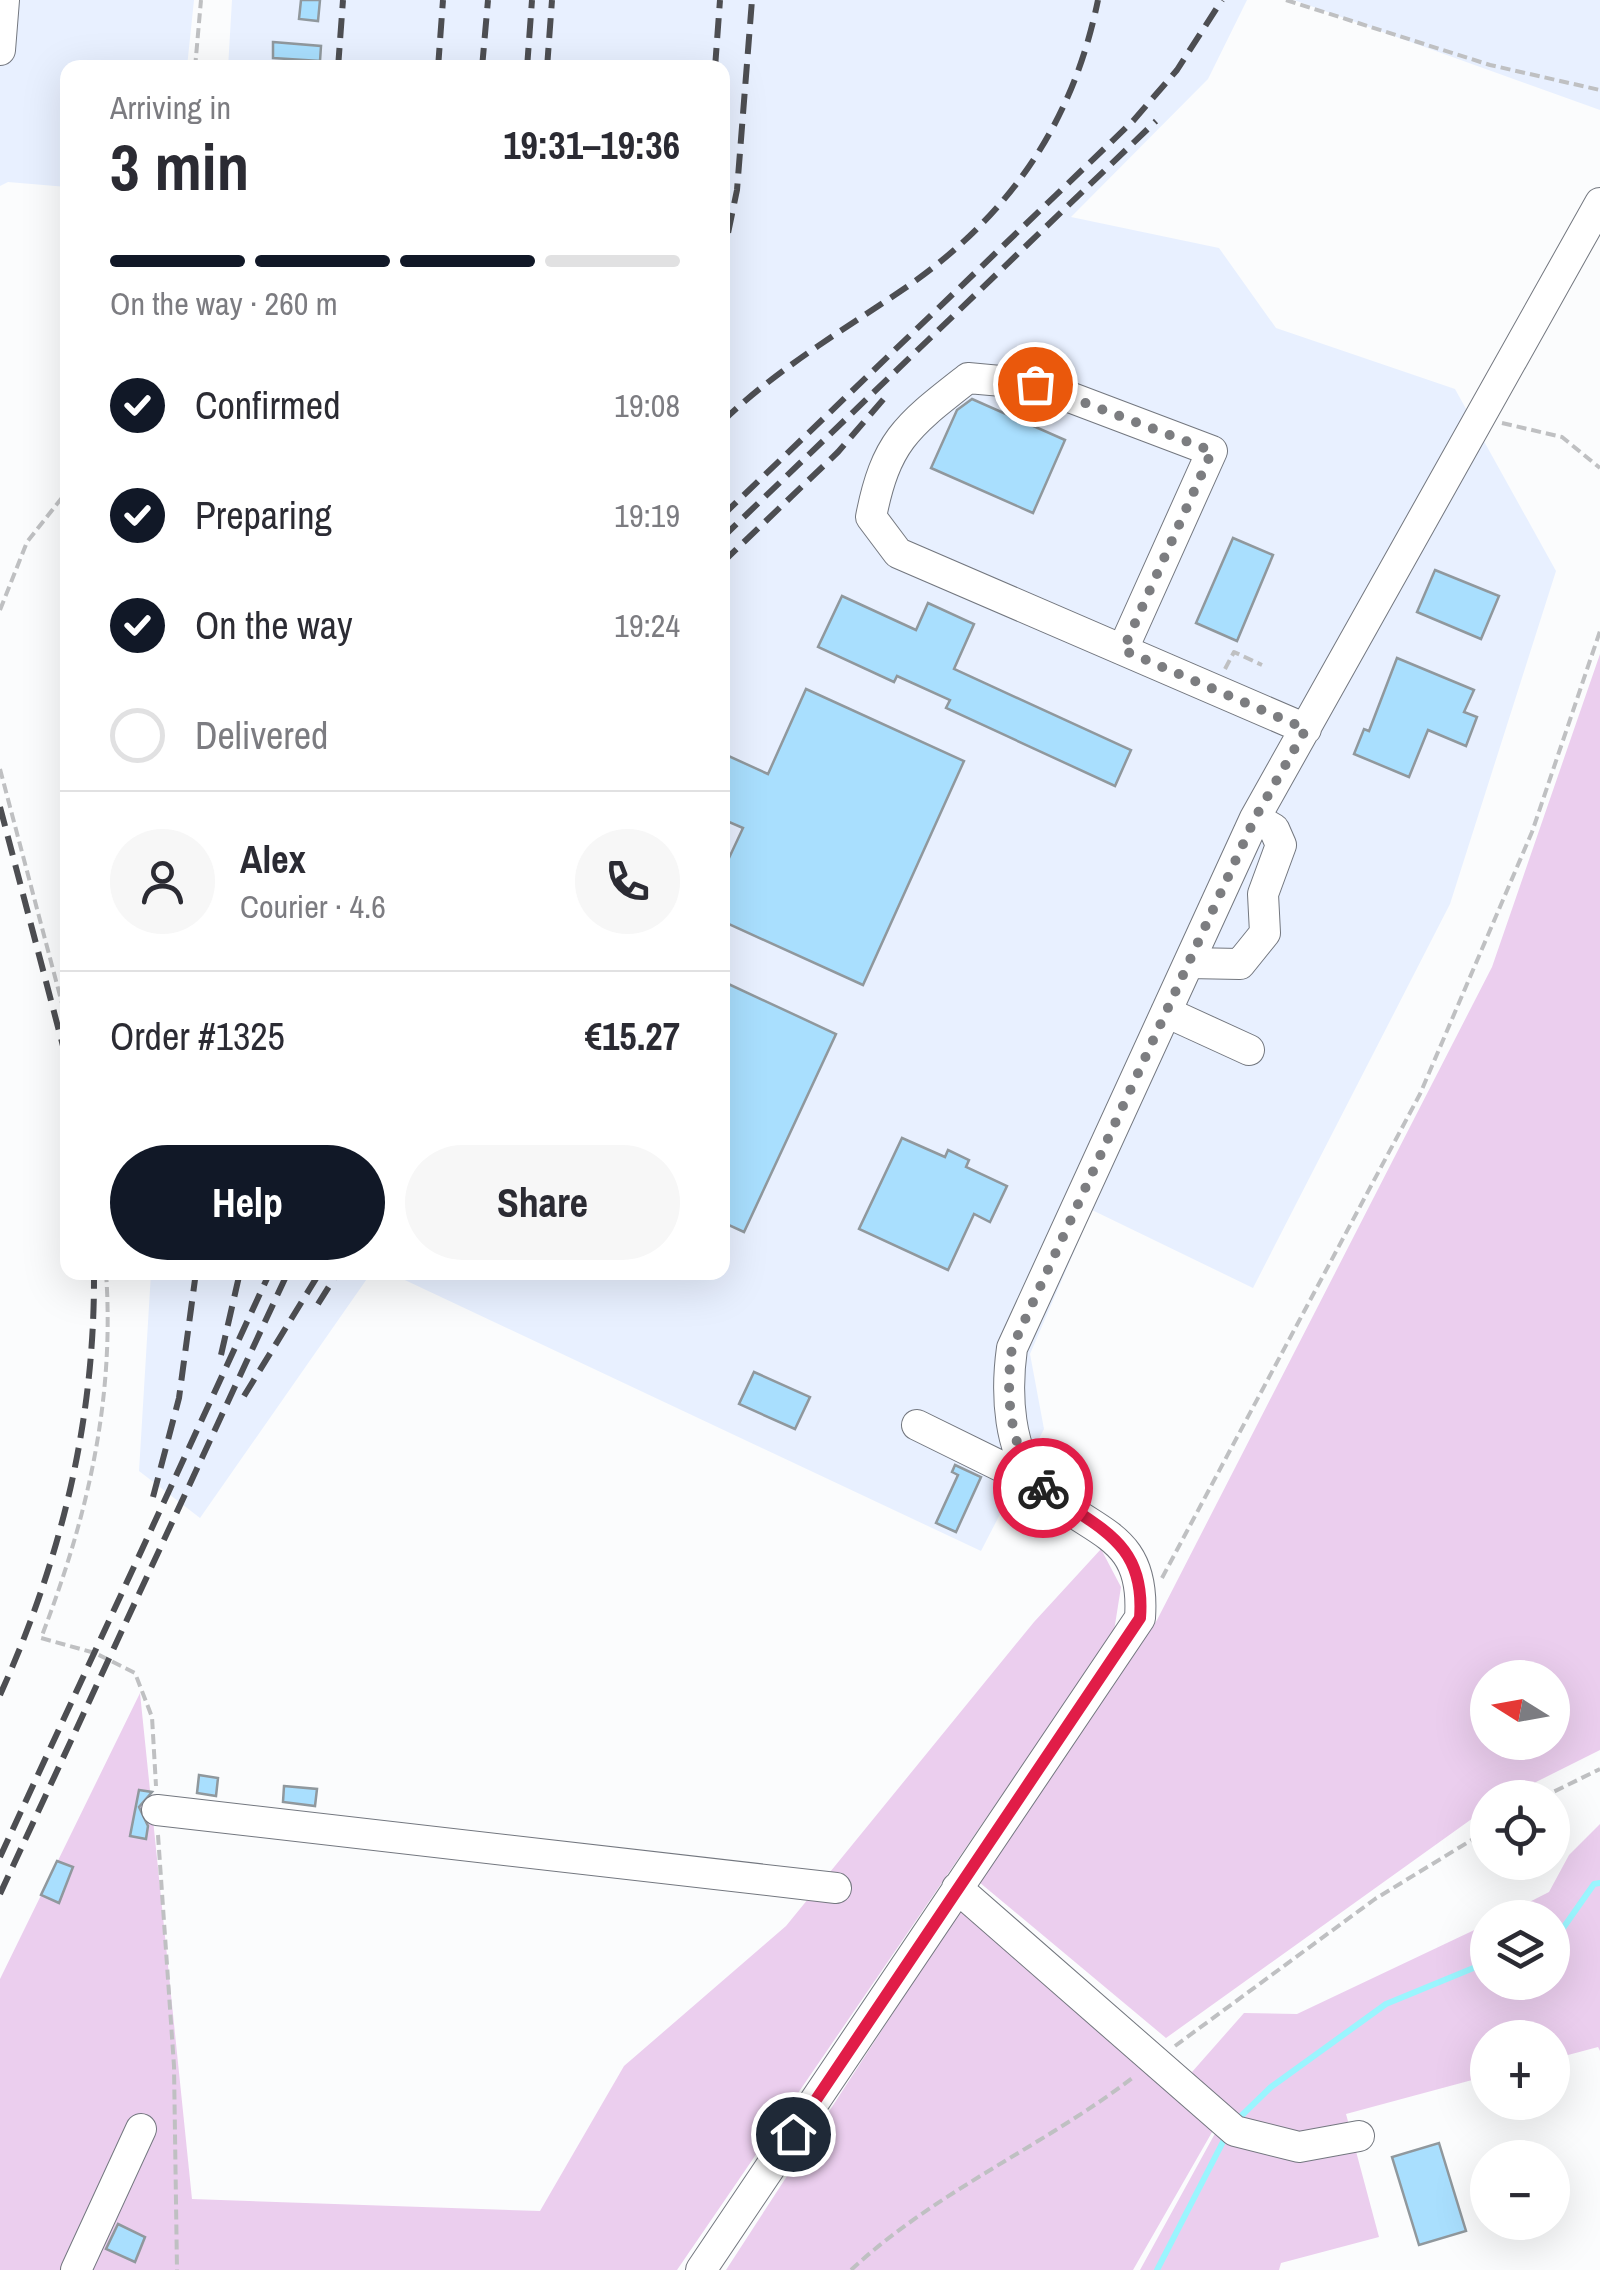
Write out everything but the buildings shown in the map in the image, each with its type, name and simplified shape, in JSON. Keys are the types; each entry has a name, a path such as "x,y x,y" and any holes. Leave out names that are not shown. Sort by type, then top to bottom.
{"street":[{"path":"0,50 4,0"},
{"path":"1039,1485 1020,1449 1006,1390 1012,1348 1255,818 1600,202"},
{"path":"1123,650 1212,451 1035,384 968,378 893,443 878,478 871,517 898,553 1306,729"},
{"path":"1188,963 1240,964 1265,934 1264,894 1281,845 1274,829 1255,818"},
{"path":"1166,1012 1248,1050"},
{"path":"701,2270 1140,1618 1143,1582 1126,1548 1039,1485 917,1424"},
{"path":"156,1810 822,1894"},
{"path":"957,1888 1157,2059 1229,2128 1299,2148 1359,2136"},
{"path":"76,2270 141,2129"}],"path":[{"path":"196,60 201,0"},
{"path":"1286,0 1490,65 1600,90"},
{"path":"1481,419 1562,437 1600,468"},
{"path":"0,610 28,542 60,500"},
{"path":"1140,1618 1420,1094 1532,832 1600,631"},
{"path":"1214,689 1234,652 1262,665"},
{"path":"0,770 60,996"},
{"path":"107,1280 110,1331 105,1402 76,1547 42,1638 94,1653 135,1673 152,1717 174,2066 177,2270"},
{"path":"1570,1784 1600,1769"},
{"path":"851,2270 896,2228 1090,2110 1376,1899 1470,1841"}],"shaded area":[{"path":"0,0 194,0 188,60 60,60 60,186 8,182 0,186"},
{"path":"232,0 1247,0 1208,79 1071,217 1219,248 1276,328 1455,389 1556,571 1450,904 1253,1288 1092,1210 1030,1354 1044,1429 981,1551 405,1280 730,1280 730,60 228,60"},
{"path":"1294,0 1600,0 1600,110"},
{"path":"1600,654 1600,1750 1540,1780 1470,1780 1470,1820 1166,2038 979,1882 1157,1620 1492,967"},
{"path":"151,1280 366,1280 200,1518 139,1471"},
{"path":"1101,1549 1121,1587 1114,1631 677,2270 0,2270 0,1979 140,1693 192,2199 540,2211 624,2066 786,1926 1034,1622"},
{"path":"1600,1824 1600,2051 1598,2047 1570,2054 1570,2020 1470,2020 1470,2081 1346,2114 1379,2237 1281,2263 1279,2270 1140,2270 1218,2128 1192,2072 1244,2013 1297,2014 1470,1932 1470,2000 1570,2000 1570,1900 1533,1900 1549,1892 1555,1880 1570,1880 1570,1854"},
{"path":"960,1910 1215,2127 1133,2270 726,2270"}],"waterway":[{"path":"1570,1918 1594,1884 1600,1883"},
{"path":"1237,2120 1271,2087 1386,2004 1470,1969"},
{"path":"1157,2270 1227,2134"}],"railway":[{"path":"339,60 343,0"},
{"path":"439,60 443,0"},
{"path":"483,60 488,0"},
{"path":"528,60 532,0"},
{"path":"548,60 552,0"},
{"path":"716,60 720,0"},
{"path":"730,224 737,190 752,0"},
{"path":"730,415 789,366 945,258 1007,196 1054,125 1087,44 1098,0"},
{"path":"730,508 1133,121 1177,70 1222,0"},
{"path":"730,530 1156,121"},
{"path":"730,555 838,452 888,394"},
{"path":"0,807 60,1035"},
{"path":"0,1695 41,1593 70,1489 88,1382 94,1280"},
{"path":"153,1497 179,1398 195,1280"},
{"path":"221,1355 238,1280"},
{"path":"0,1857 266,1280"},
{"path":"0,1894 284,1280"},
{"path":"244,1396 315,1280"},
{"path":"318,1304 333,1280"}],"way so far":[{"path":"1035,384 1134,418 1212,451 1123,650 1306,729 1255,818 1012,1348 1006,1390 1020,1449 1043,1488"}],"route":[{"path":"793,2134 1140,1618 1143,1582 1126,1548 1043,1488"}]}
